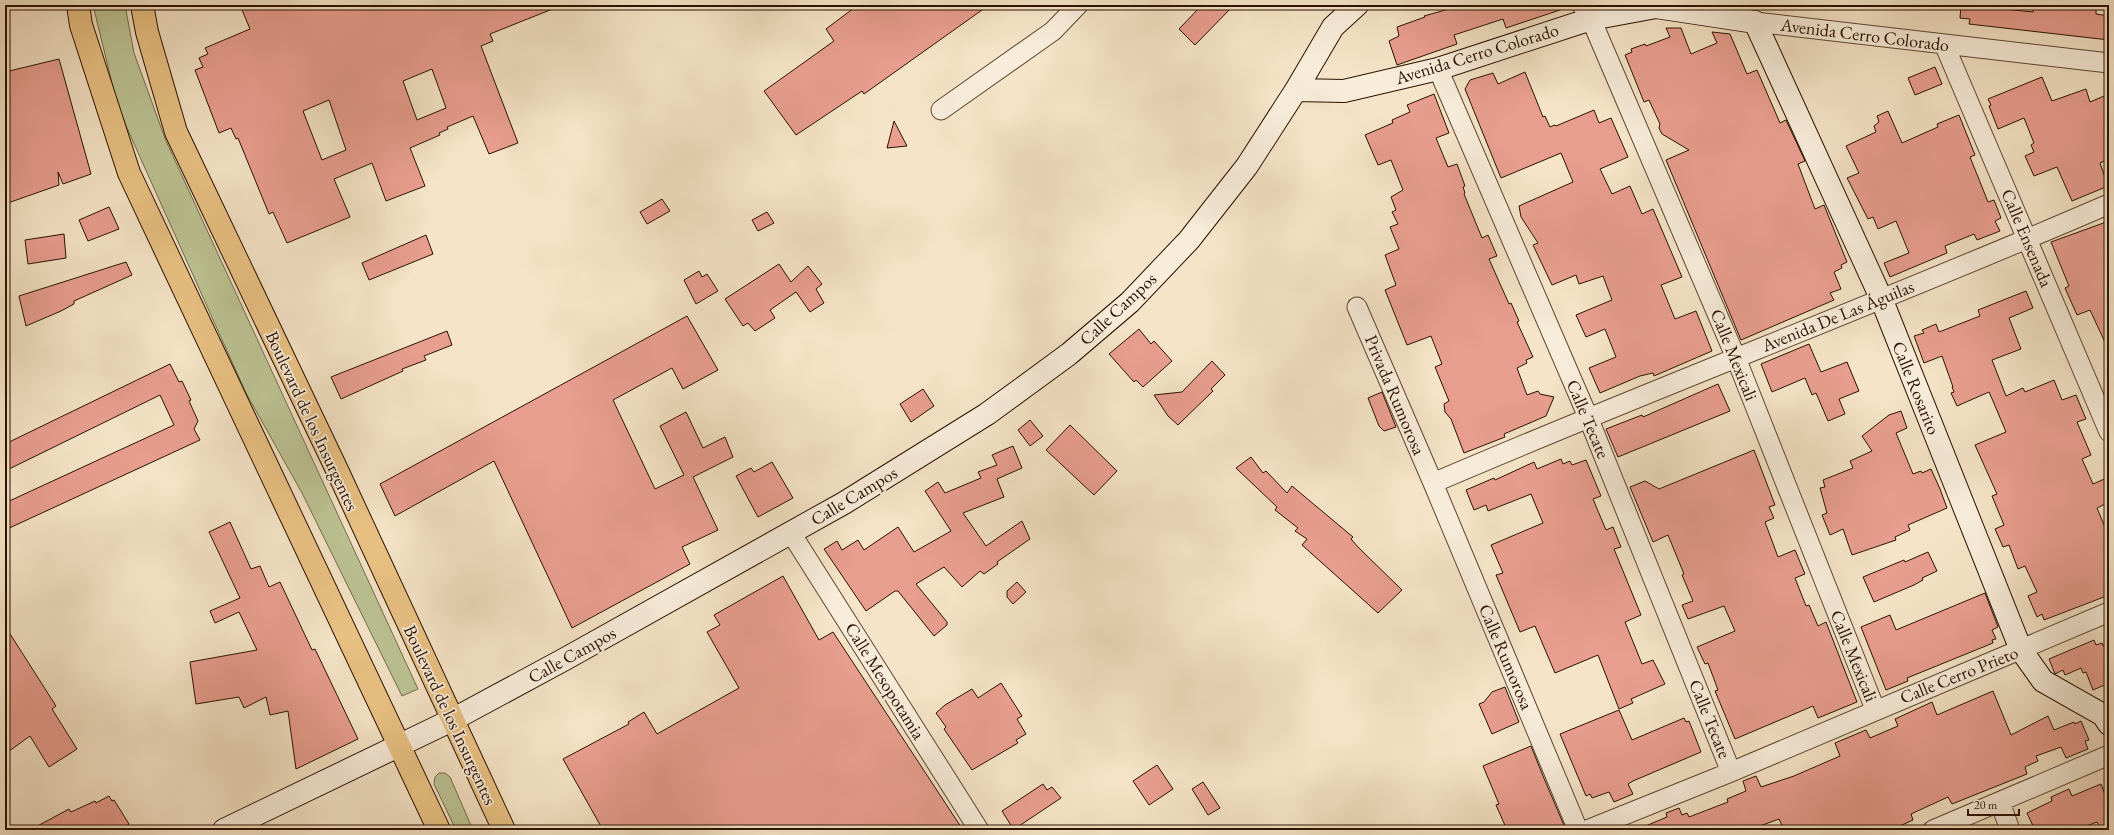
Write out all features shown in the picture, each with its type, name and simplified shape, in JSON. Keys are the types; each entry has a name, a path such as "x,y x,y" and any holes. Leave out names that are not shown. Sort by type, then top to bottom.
{"main road":[{"path":"78,5 80,25 129,173 439,830"},
{"name":"Boulevard de los Insurgentes","path":"142,5 147,32 176,132 337,470 504,830"}],"street":[{"path":"941,110 1053,31 1078,5"},
{"name":"Calle Campos","path":"224,830 452,720 791,533 850,499 987,414 1069,354 1130,302 1189,240 1247,166 1296,90 1333,28 1357,5"},
{"name":"Avenida Cerro Colorado","path":"1296,90 1344,91 1438,69 1586,12 1656,7 1755,22 2109,63"},
{"name":"Calle Mexicali","path":"1586,12 1736,358 1875,709"},
{"name":"Calle Rosarito","path":"1755,22 1881,298 2021,650 2043,681 2103,715 2109,724"},
{"name":"Calle Ensenada","path":"1944,44 2109,432"},
{"name":"Calle Tecate","path":"1438,69 1588,417 1731,772"},
{"name":"Avenida De Las Águilas","path":"1433,483 1588,417 2028,239 2109,204"},
{"name":"Privada Rumorosa","path":"1357,307 1433,483"},
{"name":"Calle Rumorosa","path":"1433,483 1578,830"},
{"name":"Calle Mesopotamia","path":"791,533 979,830"},
{"name":"Calle Cerro Prieto","path":"1587,830 1731,772 1875,709 2021,650 2109,612"},
{"path":"1933,830 2109,755"},
{"path":"2000,802 2010,830"}],"green space":[{"path":"93,5 125,5 134,53 166,141 418,689 402,696 302,493 246,393 118,108"},
{"path":"439,773 445,773 450,777 473,830 456,830 434,784 435,777"}],"building":[{"path":"240,5 560,5 490,34 493,41 481,46 518,143 489,154 473,116 447,127 448,129 439,133 440,135 410,148 425,186 386,201 372,163 334,179 350,217 287,243 273,212 269,214 238,138 236,139 231,128 219,133 195,70 203,67 199,58 208,54 205,48 250,29","holes":["432,69 446,108 417,120 403,81","329,100 346,150 322,160 303,111"]},
{"path":"858,5 989,5 864,94 862,91 796,135 764,91 834,41 826,29"},
{"path":"1202,5 1234,5 1195,45 1179,29"},
{"path":"1463,5 1563,5 1563,9 1506,28 1503,19 1454,35 1457,44 1397,65 1389,41 1399,36 1397,27 1425,17 1424,16"},
{"path":"1961,5 1996,5 1995,8 2033,12 2034,7 2068,9 2069,5 2096,5 2096,14 2109,16 2109,40 1969,24 1970,19 1960,18"},
{"path":"1666,28 1681,28 1691,54 1717,43 1712,32 1730,34 1747,74 1757,70 1780,123 1786,120 1805,161 1798,164 1815,209 1824,205 1847,262 1841,265 1842,268 1834,272 1841,289 1830,293 1834,300 1741,340 1666,160 1689,150 1662,134 1659,128 1660,124 1649,100 1644,102 1625,55 1632,52 1631,49 1645,44 1646,46 1670,37"},
{"path":"59,59 91,174 63,184 58,172 59,185 5,204 5,72"},
{"path":"1935,67 1942,84 1915,95 1908,78"},
{"path":"1525,72 1543,117 1545,116 1550,127 1556,126 1594,110 1599,123 1611,118 1628,157 1600,169 1612,194 1630,186 1642,214 1653,209 1682,277 1661,285 1675,319 1696,311 1712,351 1654,376 1653,373 1640,376 1600,393 1589,368 1616,357 1605,329 1586,337 1576,315 1612,300 1603,276 1579,284 1576,275 1552,285 1533,245 1538,243 1521,217 1519,206 1573,182 1561,153 1501,178 1465,89 1470,80 1493,73 1498,84"},
{"path":"2042,77 2052,101 2086,89 2090,102 2109,94 2109,159 2100,163 2108,186 2072,201 2057,167 2034,176 2025,156 2034,152 2031,145 2034,143 2024,118 1998,129 1989,106 1991,105 1988,99"},
{"path":"1434,94 1449,133 1436,138 1448,167 1457,164 1465,186 1463,187 1464,194 1482,238 1488,235 1497,256 1489,259 1509,304 1511,303 1519,321 1517,322 1533,357 1526,360 1527,363 1517,368 1527,395 1538,391 1540,394 1554,397 1546,416 1504,434 1505,437 1464,453 1451,419 1445,412 1444,404 1449,401 1435,367 1442,364 1431,336 1407,345 1385,290 1396,285 1385,255 1399,249 1390,227 1398,224 1392,212 1396,210 1391,197 1403,190 1391,160 1378,165 1365,135 1393,123 1392,120 1410,112 1407,105"},
{"path":"1888,111 1902,143 1938,127 1937,124 1959,115 1975,155 1970,157 1988,202 1994,200 2001,218 1995,221 2000,231 1977,240 1974,234 1945,246 1947,253 1890,277 1884,263 1909,253 1896,221 1878,229 1873,217 1868,219 1847,178 1859,173 1846,146 1876,132 1874,126 1879,122 1877,116"},
{"path":"894,121 907,146 887,148"},
{"path":"662,199 670,211 647,224 640,212"},
{"path":"109,207 119,229 88,241 79,220"},
{"path":"767,212 774,223 758,231 752,220"},
{"path":"2109,221 2109,351 2090,310 2077,315 2065,288 2069,286 2051,242"},
{"path":"64,234 66,258 28,264 25,240"},
{"path":"426,235 433,254 369,280 362,263"},
{"path":"126,262 132,275 74,301 74,304 61,311 26,326 19,296"},
{"path":"779,264 791,282 808,266 822,284 816,289 824,303 810,312 796,292 770,310 775,318 755,331 748,323 743,326 725,299"},
{"path":"699,271 702,277 707,274 718,291 696,304 684,280"},
{"path":"2026,291 2033,308 2009,318 2021,349 1992,360 2006,396 2023,388 2025,392 2054,380 2062,400 2076,395 2086,419 2077,422 2091,455 2082,459 2093,484 2109,477 2109,502 2097,508 2109,537 2109,595 2044,620 2042,614 2037,617 2028,596 2037,592 2025,566 2018,569 2009,545 2003,547 1995,529 2004,525 1992,496 1997,494 1975,445 2006,432 1989,392 1957,406 1951,393 1954,392 1953,387 1942,356 1924,363 1914,336 1924,333 1922,330 1936,324 1939,332 1980,316 1978,310"},
{"path":"687,316 718,370 683,389 672,368 613,400 655,489 684,475 660,426 686,412 703,448 725,437 733,457 693,477 718,530 682,547 690,564 572,628 494,461 395,516 380,484"},
{"path":"1139,329 1151,344 1154,341 1172,361 1143,387 1136,380 1134,382 1109,354"},
{"path":"447,331 452,345 424,356 426,360 402,369 403,371 341,399 331,377"},
{"path":"1809,344 1821,372 1847,362 1859,391 1839,399 1845,414 1828,421 1816,393 1812,395 1805,378 1772,392 1761,364"},
{"path":"1212,361 1225,375 1211,389 1213,391 1178,425 1168,416 1154,395 1182,392"},
{"path":"170,364 179,382 182,381 191,400 189,401 198,421 194,429 200,440 5,530 5,503 174,425 160,395 5,471 5,444"},
{"path":"1718,384 1730,411 1618,457 1606,429 1642,415 1643,417"},
{"path":"923,389 934,406 911,422 900,404"},
{"path":"1382,392 1396,427 1384,431 1379,426 1368,398"},
{"path":"1901,411 1907,428 1896,433 1913,474 1921,471 1922,473 1931,469 1947,508 1908,525 1910,530 1895,537 1896,540 1852,555 1843,529 1830,535 1822,515 1827,513 1820,488 1825,487 1823,480 1853,468 1850,461 1872,451 1862,436 1889,415"},
{"path":"1030,420 1043,436 1030,446 1018,430"},
{"path":"1070,425 1117,471 1094,495 1046,450"},
{"path":"1013,446 1022,468 997,479 1004,497 963,513 986,546 1022,521 1030,539 997,562 998,564 984,574 980,571 962,587 944,567 916,584 947,622 947,625 934,636 898,591 895,591 866,611 824,549 837,541 842,550 858,540 864,550 898,527 914,552 951,531 925,491 938,482 945,493 981,478 978,472 997,465 992,455"},
{"path":"1754,450 1775,505 1769,507 1774,518 1765,522 1778,557 1795,550 1805,574 1795,578 1806,606 1809,605 1818,626 1826,622 1857,702 1818,718 1813,706 1735,739 1715,691 1718,690 1708,663 1705,664 1697,647 1735,631 1724,606 1688,619 1682,605 1693,601 1668,535 1653,542 1630,487 1645,481 1659,489"},
{"path":"1251,457 1263,473 1266,471 1287,493 1292,486 1353,537 1351,539 1359,548 1402,590 1378,613 1302,545 1307,539 1295,531 1298,528 1275,510 1277,507 1236,468"},
{"path":"1561,459 1563,464 1570,461 1572,465 1586,460 1601,496 1593,499 1606,530 1613,527 1621,547 1614,549 1641,615 1625,622 1642,664 1653,660 1665,684 1631,699 1633,703 1619,709 1598,655 1555,673 1535,626 1520,632 1496,575 1503,573 1491,545 1543,523 1531,494 1488,511 1486,505 1474,510 1466,490 1494,478 1495,480 1534,462 1537,469"},
{"path":"772,462 793,498 758,517 736,476 751,468 754,472"},
{"path":"230,522 251,569 260,566 269,587 280,582 312,650 315,649 358,739 296,769 288,711 270,715 266,697 244,708 239,697 196,704 190,662 257,650 239,612 215,623 210,611 240,598 209,532"},
{"path":"1928,552 1937,571 1922,578 1923,580 1914,585 1874,602 1863,577"},
{"path":"783,576 819,640 833,632 963,830 603,830 563,759 629,724 628,722 644,712 657,734 739,688 707,632 720,625 714,615"},
{"path":"1017,582 1026,592 1013,604 1007,597 1007,591"},
{"path":"1985,593 1998,627 1992,630 1996,639 1992,640 1993,643 1907,678 1908,681 1886,690 1861,627 1890,615 1896,630"},
{"path":"5,626 56,706 52,709 77,749 49,767 30,736 5,754"},
{"path":"2094,640 2096,645 2102,643 2103,646 2109,644 2109,683 2093,690 2086,672 2083,673 2081,668 2065,675 2063,670 2055,674 2049,659"},
{"path":"1001,683 1022,716 1017,719 1026,734 1016,740 1018,743 972,770 944,729 946,727 936,713 945,705 972,689 978,698"},
{"path":"1505,687 1519,722 1492,734 1479,704 1484,702 1492,692"},
{"path":"1993,691 2011,735 2048,716 2054,730 2074,722 2075,724 2081,721 2089,740 2085,741 2088,749 2066,758 2061,747 2036,756 2038,761 2025,767 2027,774 1952,804 1948,797 1911,814 1913,820 1891,830 1858,830 1857,827 1849,830 1784,830 1779,819 1749,830 1636,830 1667,817 1666,813 1679,808 1682,815 1687,813 1689,817 1728,802 1727,799 1746,791 1743,781 1756,776 1761,787 1794,776 1840,756 1835,743 1866,730 1870,738 1898,726 1895,719 1932,702 1937,715"},
{"path":"1619,710 1632,740 1684,718 1686,722 1689,721 1701,752 1633,781 1628,784 1633,794 1614,802 1609,792 1592,798 1590,794 1586,796 1560,734"},
{"path":"1531,746 1566,830 1507,830 1496,805 1499,804 1483,766"},
{"path":"1157,765 1173,789 1149,805 1133,781"},
{"path":"1203,782 1220,808 1208,815 1192,789"},
{"path":"1043,784 1047,790 1052,787 1061,798 1016,828 1015,825 1012,827 1002,811"},
{"path":"2101,784 2109,805 2109,830 2101,830 2097,822 2076,830 2035,830 2027,813 2052,801 2051,797 2069,789 2072,796"},
{"path":"109,796 112,801 114,800 129,824 121,830 30,830 69,809 71,812 95,801 96,803"}]}
